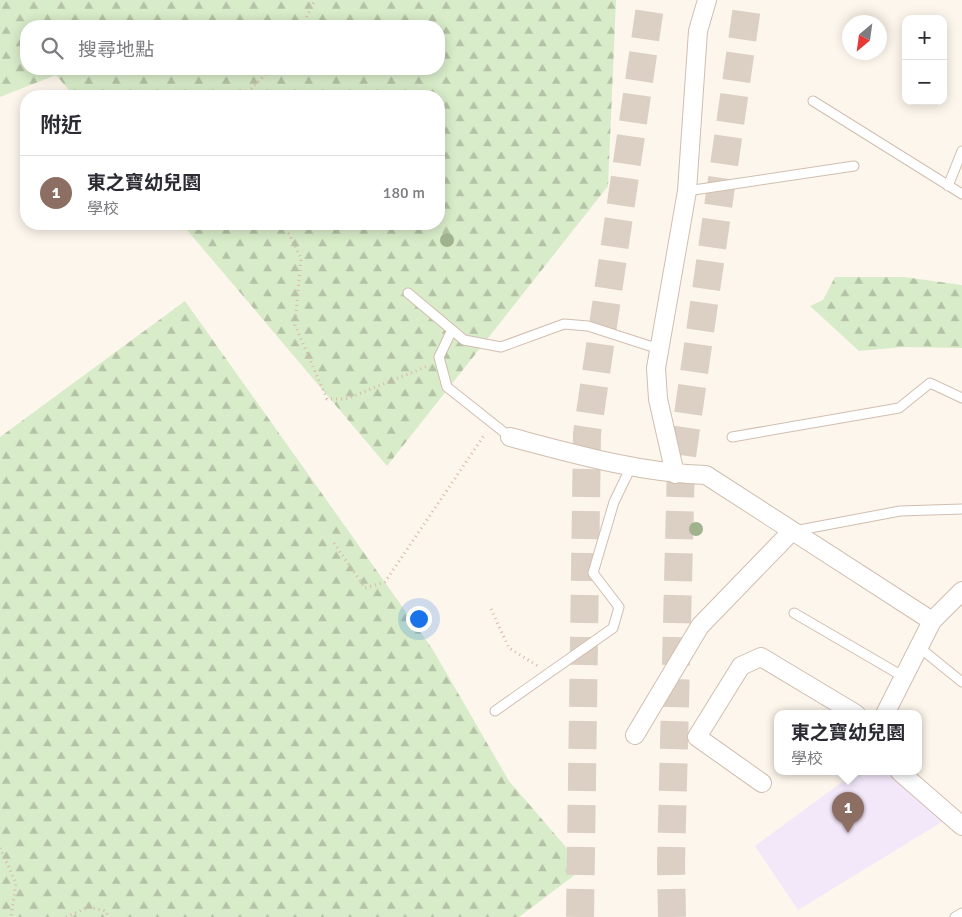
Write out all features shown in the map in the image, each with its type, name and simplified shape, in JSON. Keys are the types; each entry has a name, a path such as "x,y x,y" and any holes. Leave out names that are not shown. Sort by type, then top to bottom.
{"street":[{"path":"675,474 658,399 656,368 687,191 698,31 706,0"},
{"path":"510,437 585,456 675,474 706,475 791,532 932,621"},
{"path":"634,735 700,626 791,532"},
{"path":"887,710 932,621 962,591"},
{"path":"762,783 697,737 741,666 761,657 849,710"},
{"path":"903,775 962,826"}],"lane":[{"path":"813,101 962,194"},
{"path":"948,186 962,151"},
{"path":"687,191 854,166"},
{"path":"408,293 464,340 501,347 564,324 588,326 659,349"},
{"path":"452,330 439,357 446,387 510,437"},
{"path":"732,437 899,408 930,383 962,398"},
{"path":"495,711 613,628 619,607 593,573 614,502 630,469 675,474"},
{"path":"791,532 900,511 962,509"},
{"path":"794,613 904,678"},
{"path":"920,648 962,682"},
{"path":"955,917 962,913"}],"path":[{"path":"305,20 315,0"},
{"path":"250,90 265,75"},
{"path":"287,230 301,258 295,325 327,400 346,399 440,361"},
{"path":"334,543 365,588 385,582 492,422"},
{"path":"492,609 509,648 548,673"},
{"path":"0,848 16,883 11,917"},
{"path":"66,917 89,907 106,911 108,917"}],"shaded area":[{"path":"852,775 891,775 945,820 798,910 755,846"}],"green space":[{"path":"0,0 616,0 608,186 387,466 187,230 445,230 445,90 69,90 56,75 0,97"},
{"path":"835,277 904,277 962,285 962,348 903,347 859,351 810,306 823,300"},
{"path":"185,301 433,650 509,781 584,868 519,917 0,917 0,437"}],"tunnel":[{"path":"580,917 587,434 651,0"},
{"path":"672,917 671,863 681,463 748,0"}],"place":[{"name":"東之寶幼兒園","path":"848,833"}]}
